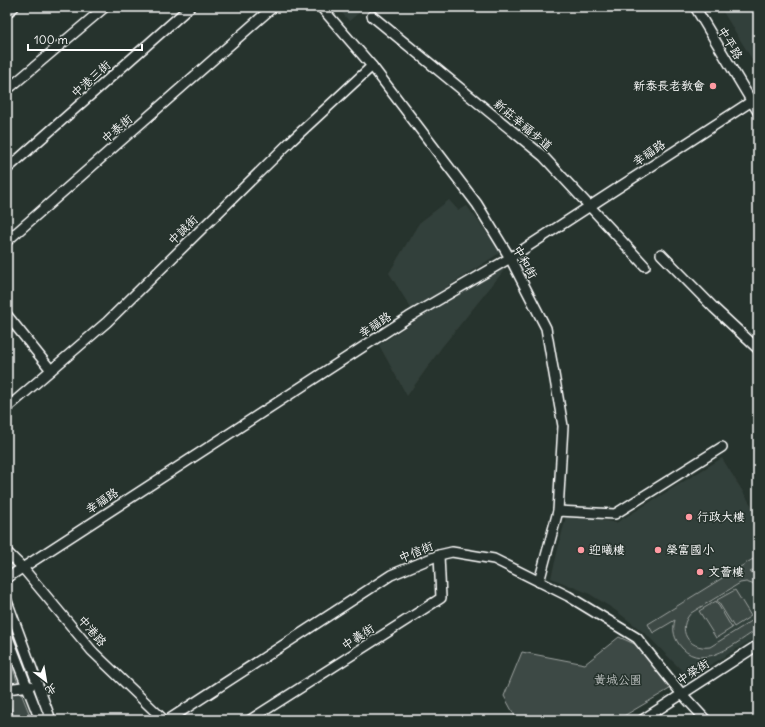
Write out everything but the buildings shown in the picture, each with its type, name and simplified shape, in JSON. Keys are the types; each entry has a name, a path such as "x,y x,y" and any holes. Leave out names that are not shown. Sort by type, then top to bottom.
{"street":[{"path":"7,13 14,7"},
{"path":"7,90 105,7"},
{"name":"中港三街","path":"7,169 190,7"},
{"name":"中泰街","path":"7,241 243,35 273,7"},
{"name":"中和街","path":"321,7 372,66 477,204 510,258 546,328 563,426 558,511 539,582"},
{"name":"中平路","path":"695,7 754,99 758,112"},
{"name":"新莊幸福步道","path":"372,16 543,156 645,266"},
{"name":"中誠街","path":"7,408 107,322 286,146 372,66"},
{"name":"幸福路","path":"7,578 409,317 510,258 754,99"},
{"path":"662,254 714,308 758,348"},
{"path":"7,315 51,370"},
{"path":"558,511 615,514 722,447"},
{"name":"中港路","path":"7,552 22,567 92,651 164,720"},
{"name":"中信街","path":"168,720 391,575 439,555 452,552 494,559 601,615 637,638 681,693 706,720"},
{"name":"中義街","path":"250,720 441,598 439,555"},
{"path":"7,601 51,720"},
{"path":"7,635 23,686 40,720"},
{"name":"中榮街","path":"642,720 681,693 758,644"},
{"path":"7,688 37,685"}],"shaded area":[{"path":"337,7 366,7 349,21"},
{"path":"720,7 758,7 758,69"},
{"path":"449,200 458,210 467,206 501,252 412,310 389,273 419,223"},
{"path":"503,263 510,263 442,347 407,396 379,345"},
{"name":"榮富國小","path":"722,458 758,516 758,636 689,678 647,635 615,610 588,593 551,578 567,512 616,523"}],"green space":[{"path":"753,559 758,567 750,572 758,575 758,586 746,582 740,583 691,613 685,625 685,632 690,642 702,647 710,647 758,617 758,629 721,652 710,656 700,657 691,655 679,645 674,634 675,620 653,633 648,624"},
{"path":"735,590 751,616 734,627 717,600"},
{"path":"716,601 732,628 716,638 699,611"},
{"name":"黃城公園","path":"619,637 639,646 673,687 617,720 517,720 504,696 522,652 585,664"},
{"path":"7,651 23,698 32,720 7,720"}],"waterway":[{"path":"7,699 14,720"}],"place":[{"name":"新泰長老教會","path":"713,86"},
{"name":"行政大樓","path":"689,517"},
{"name":"迎曦樓","path":"581,550"},
{"name":"榮富國小","path":"658,550"},
{"name":"文薈樓","path":"700,572"}]}
